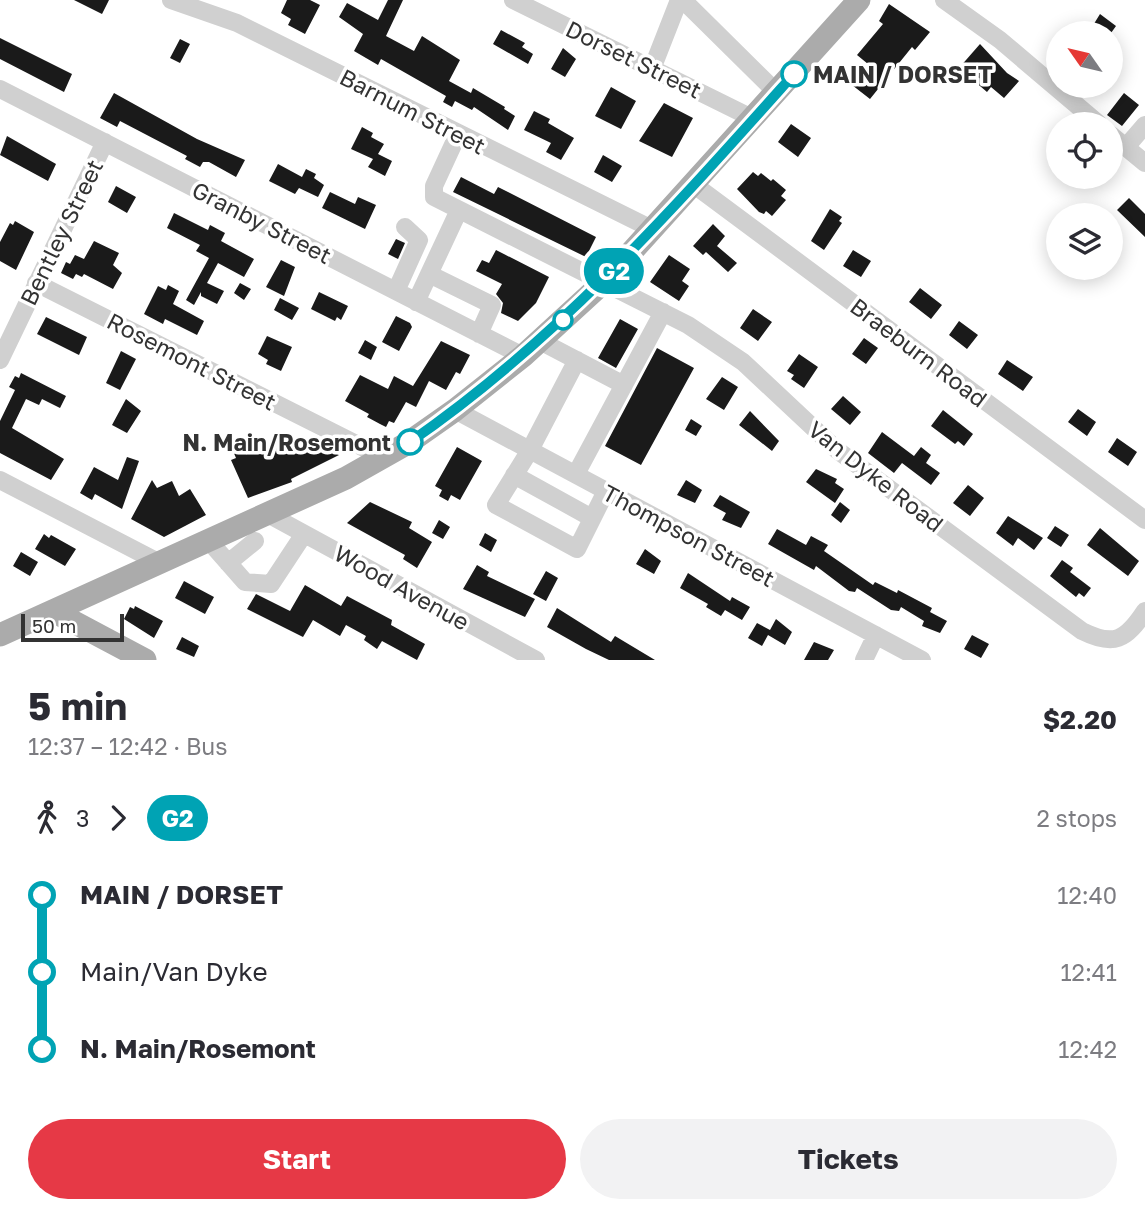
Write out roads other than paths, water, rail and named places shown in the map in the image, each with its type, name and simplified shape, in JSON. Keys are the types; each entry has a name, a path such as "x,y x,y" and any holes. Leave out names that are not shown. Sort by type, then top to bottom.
{"main road":[{"path":"0,635 268,514 384,458 455,410 523,356 603,282 754,119 859,0"},
{"path":"53,611 145,660"}],"street":[{"name":"Barnum Street","path":"171,0 237,23 652,229"},
{"name":"Dorset Street","path":"513,0 754,119"},
{"path":"652,69 681,0 777,93"},
{"path":"944,0 1000,40 1085,112"},
{"name":"Granby Street","path":"0,89 523,356"},
{"path":"1126,147 1145,125"},
{"name":"Van Dyke Road","path":"458,134 433,191 434,197 663,312 737,357 837,450 1082,631 1104,640 1116,640 1135,627 1145,611"},
{"name":"Bentley Street","path":"0,360 104,142"},
{"path":"1123,145 1145,163"},
{"name":"Braeburn Road","path":"693,184 1145,520"},
{"path":"416,302 458,210"},
{"path":"396,291 419,240 405,227"},
{"path":"429,274 492,305 480,334"},
{"name":"Rosemont Street","path":"36,283 384,458"},
{"path":"576,474 663,312"},
{"path":"540,341 624,385"},
{"path":"577,360 530,450 496,505 576,549 606,491"},
{"name":"Thompson Street","path":"455,410 922,660"},
{"path":"514,475 593,518"},
{"path":"0,480 160,563"},
{"name":"Wood Avenue","path":"268,514 510,654 536,660"},
{"path":"209,541 246,582 271,584 304,534"},
{"path":"228,563 255,541"},
{"path":"864,660 876,635"}],"place":[{"name":"MAIN / DORSET","path":"794,74"},
{"name":"N. Main/Rosemont","path":"410,442"}]}
